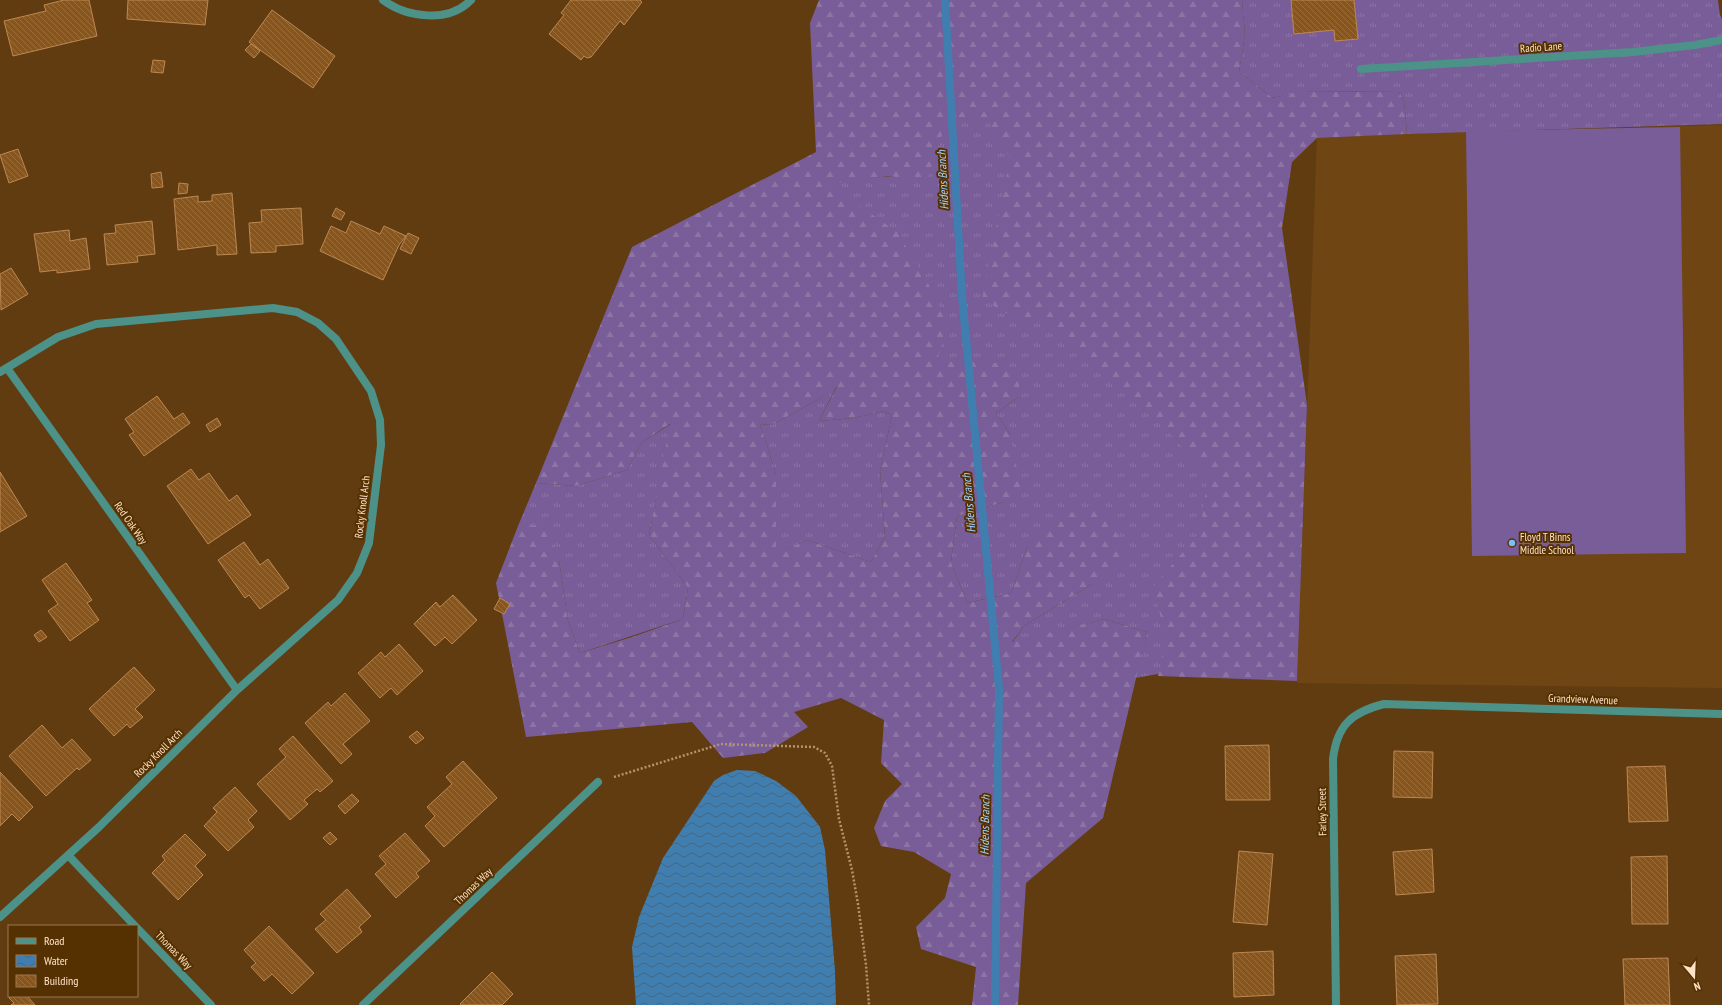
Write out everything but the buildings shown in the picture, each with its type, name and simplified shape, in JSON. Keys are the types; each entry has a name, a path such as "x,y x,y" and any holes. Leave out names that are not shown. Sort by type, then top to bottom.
{"street":[{"path":"383,0 407,13 428,16 449,13 471,0"},
{"name":"Radio Lane","path":"1361,69 1633,52 1695,45 1722,40"},
{"name":"Rocky Knoll Arch","path":"0,917 68,855 237,690 338,600 357,573 369,543 381,445 380,420 371,391 336,339 318,323 297,312 273,308 96,324 58,337 4,370"},
{"name":"Red Oak Way","path":"4,370 237,690"},
{"name":"Farley Street","path":"1336,1005 1334,748 1341,730 1351,719 1366,709 1384,704 1443,706"},
{"name":"Grandview Avenue","path":"1443,706 1722,714"},
{"name":"Thomas Way","path":"363,1005 598,782"},
{"name":"Thomas Way","path":"68,855 134,925"},
{"name":"Thomas Way","path":"138,929 211,1005"}],"path":[{"path":"598,782 721,744 814,747 825,753 832,766 839,819 852,870 866,965 869,1005"}],"shaded area":[{"name":"Floyd T Binns Middle School","path":"1722,125 1722,688 1297,683 1317,138 1423,133"}],"green space":[{"path":"819,0 1242,0 1245,35 1239,72 1273,98 1300,91 1399,92 1404,100 1407,134 1317,138 1292,162 1282,228 1307,405 1297,681 1158,676 1166,638 1153,587 1200,532 1208,476 1149,410 1053,326 1006,313 982,299 1010,158 988,121 959,118 950,97 951,108 927,180 889,176 829,184 897,232 925,277 947,323 937,361 998,363 1019,380 1019,397 996,413 1010,434 1021,491 1004,502 957,516 951,562 967,603 1011,593 1027,547 1055,514 1104,510 1129,557 1092,584 1024,626 1012,642 1104,619 1147,632 1103,818 1026,883 1018,1005 972,1005 976,967 921,949 916,927 945,898 951,874 914,852 881,846 874,828 885,801 902,784 881,763 884,720 841,698 794,712 808,727 765,753 723,758 692,722 526,737 496,583 518,526 545,525 559,560 568,621 580,653 683,619 688,588 649,535 670,424 642,442 627,470 576,486 536,483 632,247 816,152 810,23","holes":["837,386 819,421 854,418 883,411 892,415 880,471 885,536 871,562 807,540 776,554 776,474 760,424 772,425 819,399"]},
{"path":"1242,0 1718,0 1722,19 1722,124 1407,134 1404,100 1399,92 1303,91 1273,98 1239,72 1245,35"},
{"path":"974,96 1013,140 1082,325 1217,469 1175,671 1135,678 1147,632 1104,619 1012,643 1024,626 1092,584 1027,547 1011,593 967,603 951,562 957,516 1004,502 1010,434 996,413 1019,397 936,361 823,181 924,174 937,107"},
{"path":"1680,127 1686,553 1472,556 1466,131"},
{"path":"837,385 819,421 854,418 883,411 892,415 880,471 885,536 871,562 807,540 776,555 776,474 760,424 772,425 819,399"},
{"path":"671,424 649,535 688,588 683,619 580,653 568,621 559,560 518,526 536,483 576,486 627,470 642,442"}],"water":[{"path":"737,770 755,771 776,781 796,796 820,827 825,850 835,971 836,1005 636,1005 632,947 639,917 663,858 714,781 723,775"}],"waterway":[{"name":"Hidens Branch","path":"945,0 962,296 999,688 995,1005"}],"place":[{"name":"Floyd T Binns Middle School","path":"1512,543"}]}
